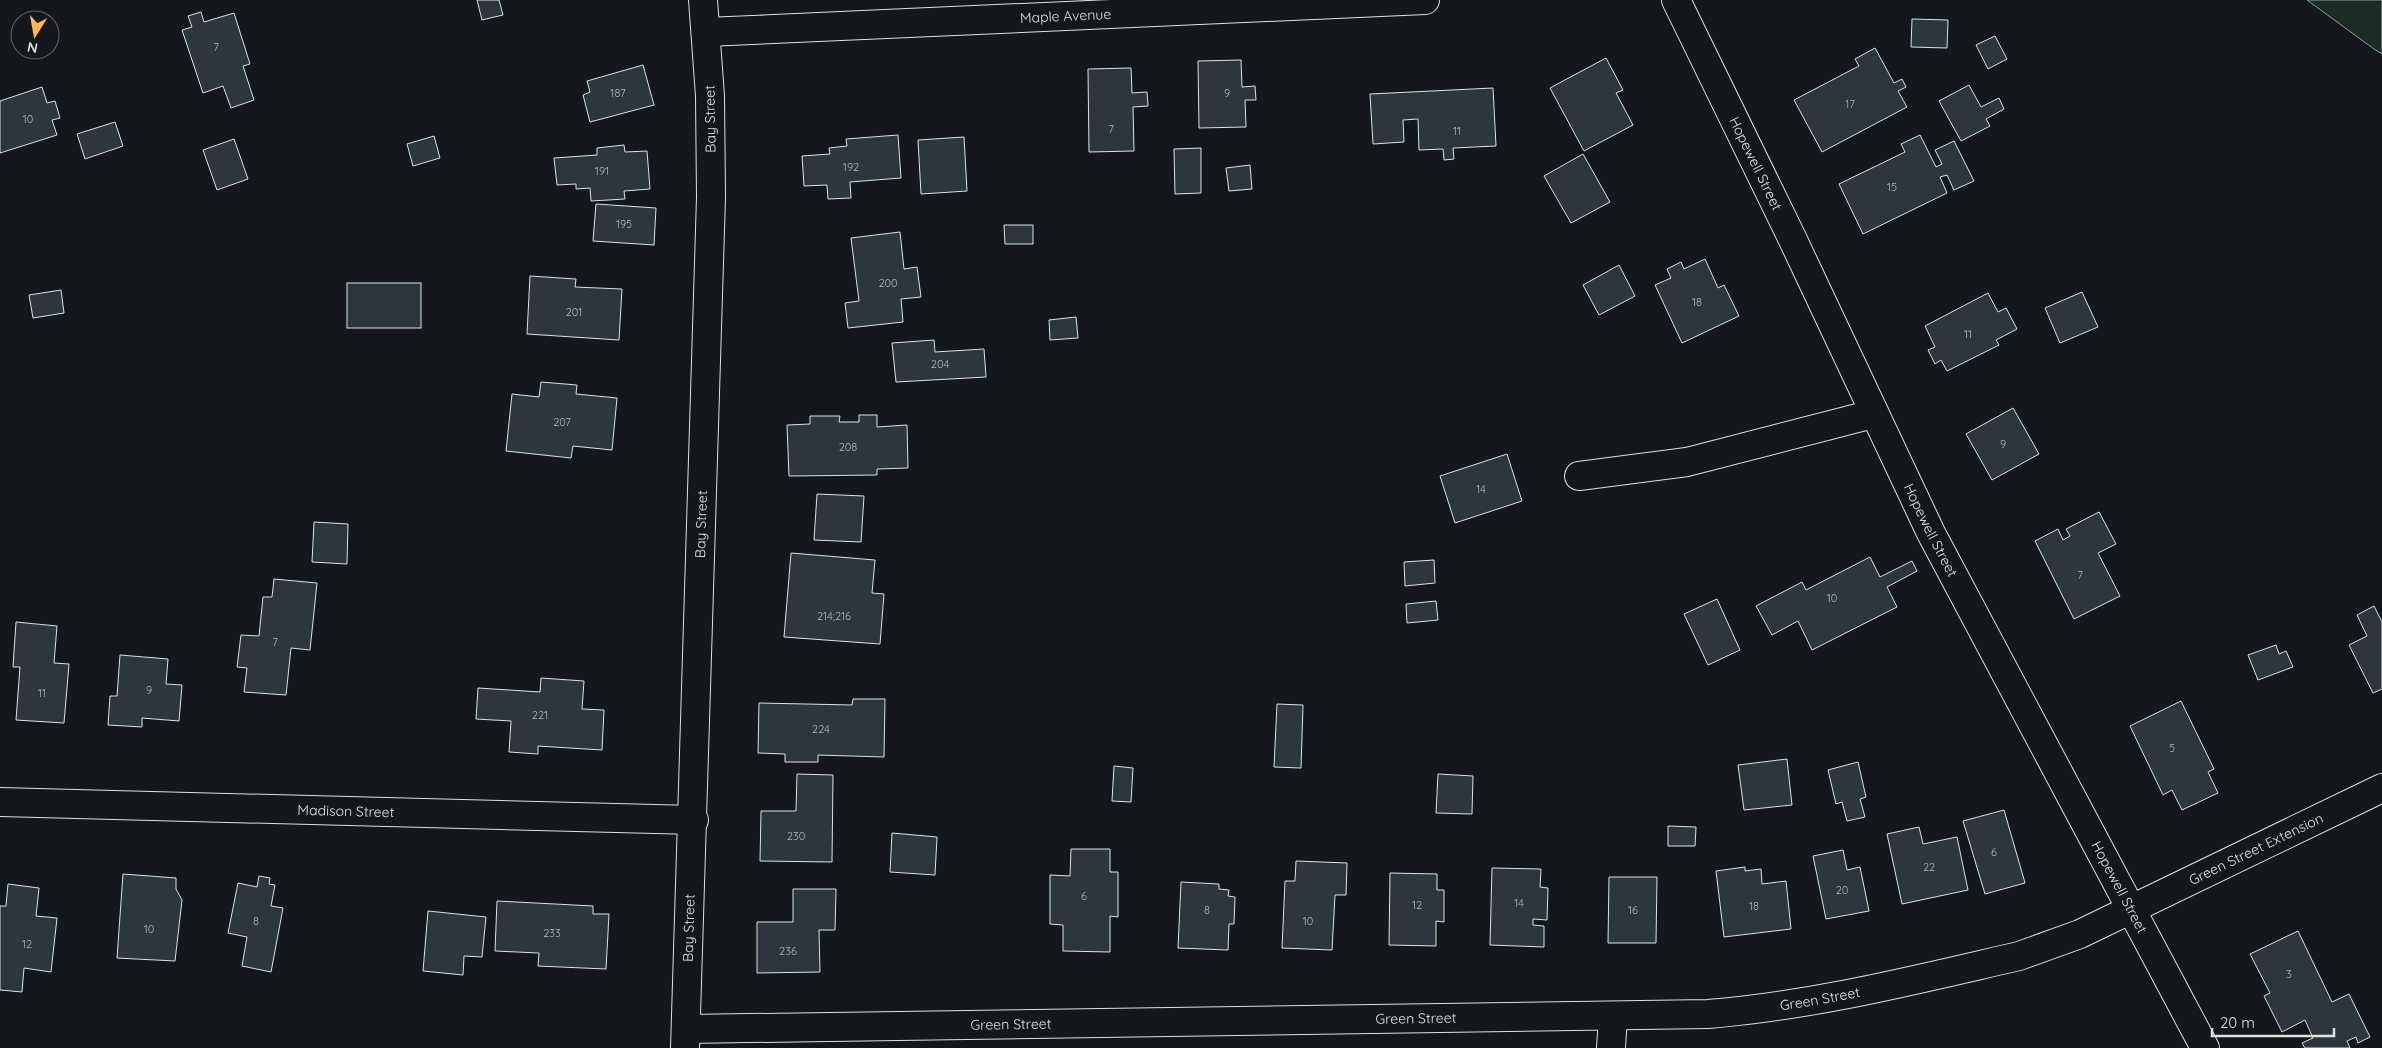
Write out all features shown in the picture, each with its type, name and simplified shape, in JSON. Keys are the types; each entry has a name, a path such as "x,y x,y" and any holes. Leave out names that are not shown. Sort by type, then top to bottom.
{"street":[{"name":"Bay Street","path":"685,1039 694,820 711,197 710,96 703,0"},
{"name":"Maple Avenue","path":"706,32 1424,0"},
{"name":"Hopewell Street","path":"1676,0 1793,240 1873,414 1931,533 2204,1048"},
{"path":"1579,476 1686,462 1873,414"},
{"name":"Green Street Extension","path":"2130,910 2382,788"},
{"name":"Madison Street","path":"0,802 694,820"},
{"name":"Green Street","path":"685,1039 1717,1013 1790,1006 1830,999 2019,956 2080,934 2130,910"},
{"path":"1611,1048 1613,1016"}],"green space":[{"path":"2307,0 2382,0 2382,54 2374,49"}],"building":[{"path":"477,0 499,0 503,15 482,20"},
{"path":"201,12 204,22 234,13 250,64 243,66 254,100 231,108 223,86 203,93 182,30 192,27 188,16"},
{"path":"1912,19 1948,20 1947,48 1911,47"},
{"path":"1995,36 2007,59 1988,69 1976,45"},
{"path":"1875,48 1894,83 1902,79 1906,87 1898,91 1907,107 1822,152 1794,100 1859,66 1855,59"},
{"path":"1606,58 1623,90 1616,93 1633,125 1584,151 1550,88"},
{"path":"1241,60 1242,87 1255,86 1256,100 1245,100 1246,127 1199,128 1198,61"},
{"path":"643,65 654,105 590,122 583,95 590,92 587,81"},
{"path":"1131,68 1132,93 1147,92 1148,106 1133,107 1134,151 1089,152 1088,69"},
{"path":"1969,85 1981,107 1999,98 2004,109 1986,119 1990,126 1961,141 1939,101"},
{"path":"42,87 47,103 55,101 60,118 52,120 57,135 0,153 0,101"},
{"path":"1493,88 1496,146 1453,148 1454,159 1444,160 1443,149 1419,150 1418,119 1403,120 1404,142 1373,144 1370,94"},
{"path":"115,122 123,146 85,159 77,134"},
{"path":"898,135 901,178 850,182 851,198 828,199 827,185 804,186 802,156 830,154 829,148 847,146 846,139"},
{"path":"1920,135 1936,167 1942,164 1935,150 1954,141 1974,181 1954,190 1947,175 1940,177 1947,193 1863,234 1839,184 1905,152 1901,144"},
{"path":"434,136 440,158 413,166 407,144"},
{"path":"964,137 967,191 921,194 918,140"},
{"path":"234,139 248,179 217,190 203,150"},
{"path":"624,145 625,152 647,151 650,189 624,191 625,199 591,201 590,188 576,189 576,184 557,185 554,158 597,155 597,148"},
{"path":"1201,148 1201,193 1175,194 1174,149"},
{"path":"1583,154 1610,202 1571,223 1544,176"},
{"path":"1250,165 1252,189 1229,191 1226,168"},
{"path":"596,204 656,208 654,245 593,241"},
{"path":"1004,225 1033,225 1033,244 1005,244"},
{"path":"900,232 904,269 917,267 921,297 901,299 903,322 848,328 845,303 859,301 851,238"},
{"path":"1705,259 1718,288 1724,285 1739,316 1682,343 1655,285 1671,278 1667,269 1681,262 1684,269"},
{"path":"1619,265 1635,296 1599,315 1583,285"},
{"path":"530,276 576,279 575,287 622,289 619,340 527,334"},
{"path":"347,283 421,283 421,328 347,328"},
{"path":"61,290 64,313 33,318 29,295"},
{"path":"2082,292 2098,327 2060,343 2045,308"},
{"path":"1988,293 1998,312 2006,308 2017,329 1996,340 1999,345 1947,371 1941,360 1935,364 1928,350 1935,347 1925,326"},
{"path":"1076,317 1078,338 1050,340 1049,320"},
{"path":"934,340 935,352 984,349 986,377 896,382 892,343"},
{"path":"541,382 577,385 576,394 617,398 612,450 573,446 571,458 506,451 512,394 539,397"},
{"path":"2013,408 2039,454 1992,480 1966,434"},
{"path":"859,415 877,415 877,427 907,425 908,468 877,469 877,475 789,476 787,425 810,424 810,416 840,416 839,422 859,422"},
{"path":"1507,454 1522,501 1455,523 1440,476"},
{"path":"817,494 864,496 861,542 814,540"},
{"path":"2099,512 2116,544 2098,553 2120,596 2074,619 2035,541 2058,529 2063,540 2070,536 2066,529"},
{"path":"314,522 348,524 347,564 312,562"},
{"path":"791,553 875,560 872,593 884,594 880,644 784,637"},
{"path":"1870,557 1880,577 1912,561 1917,571 1887,587 1897,607 1812,650 1798,621 1772,635 1756,606 1802,582 1806,590"},
{"path":"1434,560 1435,583 1405,586 1404,562"},
{"path":"274,579 317,583 310,650 291,648 286,695 244,692 247,668 237,667 241,635 259,636 263,597 272,597"},
{"path":"1717,599 1740,650 1708,665 1684,614"},
{"path":"1436,601 1438,620 1407,623 1406,604"},
{"path":"2374,606 2382,622 2382,689 2373,693 2349,645 2367,636 2357,615"},
{"path":"16,622 57,626 54,663 69,664 64,723 16,720 20,667 13,667"},
{"path":"2276,645 2279,654 2286,651 2293,667 2258,680 2248,655"},
{"path":"120,655 168,659 166,684 182,685 179,721 142,718 142,727 108,725 110,696 117,696"},
{"path":"541,678 584,681 582,709 604,710 602,750 538,746 538,754 509,752 511,721 476,719 478,688 540,692"},
{"path":"853,699 885,699 884,757 818,755 818,762 785,762 785,754 758,753 759,703 852,705"},
{"path":"2181,701 2214,769 2208,772 2218,793 2182,810 2172,790 2163,795 2130,726"},
{"path":"1277,704 1303,705 1301,768 1274,767"},
{"path":"1787,759 1792,805 1744,810 1738,765"},
{"path":"1858,762 1866,797 1860,799 1865,817 1847,821 1842,802 1836,804 1828,770"},
{"path":"1114,766 1133,768 1131,802 1112,801"},
{"path":"797,774 833,775 832,862 760,861 761,811 796,811"},
{"path":"1438,774 1473,776 1472,814 1436,813"},
{"path":"2004,810 2025,883 1985,894 1963,821"},
{"path":"1668,826 1696,827 1695,846 1668,846"},
{"path":"1919,827 1923,844 1957,837 1968,890 1902,904 1887,834"},
{"path":"892,833 937,837 935,875 890,872"},
{"path":"1071,849 1110,849 1110,872 1118,872 1118,917 1110,916 1110,952 1063,951 1063,925 1050,924 1050,875 1070,876"},
{"path":"1843,850 1847,870 1860,867 1869,911 1826,919 1813,856"},
{"path":"1296,861 1347,863 1346,895 1335,895 1332,950 1282,948 1285,881 1295,881"},
{"path":"1745,867 1745,871 1761,869 1762,884 1786,881 1791,929 1724,937 1716,871"},
{"path":"1492,868 1541,869 1540,887 1548,888 1547,920 1533,919 1533,925 1544,926 1544,947 1490,945"},
{"path":"1390,873 1437,874 1437,890 1444,890 1444,922 1436,921 1436,946 1389,945"},
{"path":"123,874 176,878 176,889 182,900 175,961 117,958"},
{"path":"259,876 270,878 269,884 275,885 271,906 283,908 271,972 242,966 247,937 228,933 238,883 257,887"},
{"path":"1609,877 1657,877 1656,943 1608,943"},
{"path":"1181,882 1219,884 1219,889 1229,890 1228,896 1235,897 1234,924 1229,924 1228,950 1178,948"},
{"path":"8,884 39,888 36,916 57,918 51,972 24,968 22,992 0,990 0,906 6,906"},
{"path":"793,889 836,889 835,930 819,930 820,972 757,973 757,922 793,922"},
{"path":"497,901 593,906 593,914 609,914 606,969 538,966 539,953 495,951"},
{"path":"428,911 486,917 482,957 464,956 463,975 423,971"},
{"path":"2298,931 2332,1002 2349,994 2370,1037 2358,1043 2356,1037 2347,1041 2350,1048 2305,1048 2302,1043 2313,1038 2305,1020 2282,1032 2264,996 2270,993 2250,954"}]}
